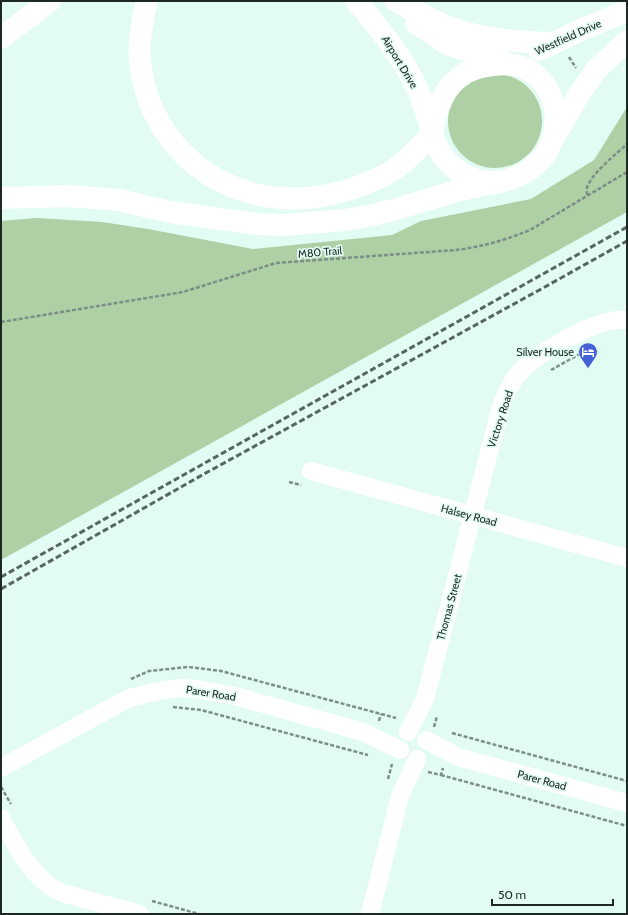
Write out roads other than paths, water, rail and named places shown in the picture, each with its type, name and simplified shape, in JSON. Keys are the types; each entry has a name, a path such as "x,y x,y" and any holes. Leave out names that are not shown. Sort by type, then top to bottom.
{"main road":[{"path":"1,38 50,1"},
{"path":"147,1 140,33 141,69 146,93 156,117 169,138 194,164 216,179 235,189 279,199 294,200 342,192 376,180 396,168 412,155 432,132 441,103 453,83 474,69 491,65 519,65 531,71 546,86 555,111 555,125 552,142"},
{"name":"Airport Drive","path":"356,1 389,41 411,75 426,110 432,132"},
{"path":"392,1 417,24 447,44 509,64"},
{"path":"396,1 432,20 463,32 498,40 555,42"},
{"name":"Westfield Drive","path":"509,64 555,42 627,11"},
{"path":"1,198 68,196 119,200 170,212 257,224 292,224 345,220 393,210 460,190 500,182 519,176 537,164 546,153 586,83 596,70 627,40"},
{"path":"432,132 438,150 458,171 479,181 500,182"}],"street":[{"name":"Victory Road","path":"473,516 500,410 514,380 529,363 585,330 611,321 627,320"},
{"name":"Halsey Road","path":"311,471 627,558"},
{"name":"Thomas Street","path":"370,914 473,516"},
{"name":"Parer Road","path":"1,768 129,698 180,688 218,692 240,697 363,732 627,803"},
{"path":"6,812 22,856 32,870 51,888 62,893 143,907"}],"railway":[{"path":"1,577 627,227"},
{"path":"1,589 204,474 627,241"}],"place":[{"name":"Silver House","path":"588,369"}]}
